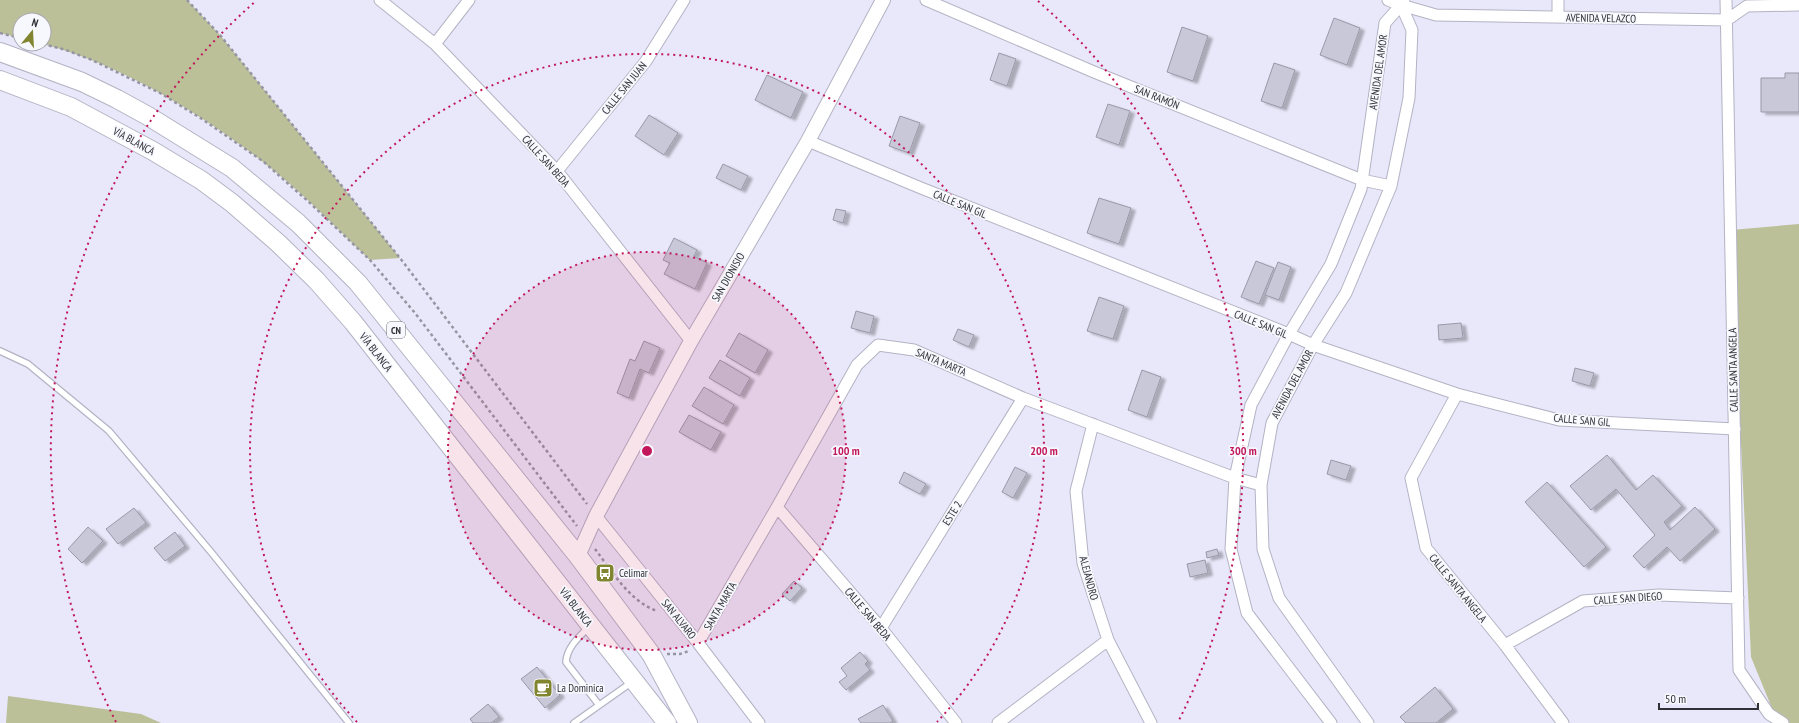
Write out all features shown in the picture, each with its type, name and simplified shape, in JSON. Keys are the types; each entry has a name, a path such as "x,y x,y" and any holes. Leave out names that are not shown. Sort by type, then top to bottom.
{"highway":[{"name":"CN","path":"0,52 82,82 142,113 232,168 298,223 358,283 578,556 651,654 688,723"},
{"name":"VÍA BLANCA","path":"0,80 71,107 153,151 201,180 232,203 316,280 353,322 667,723"}],"street":[{"name":"CALLE SAN BEDA","path":"380,0 435,44 557,171 691,341"},
{"path":"435,44 470,0"},
{"name":"CALLE SAN JUAN","path":"557,171 646,61 684,0"},
{"name":"SAN DIONISIO","path":"578,556 596,516 691,341 808,141 882,0"},
{"name":"SAN RAMÓN","path":"926,0 1094,72 1362,180 1391,186"},
{"name":"AVENIDA VELAZCO","path":"1388,0 1402,2 1436,15 1727,20"},
{"path":"1558,0 1558,17"},
{"name":"CALLE SANTA ANGELA","path":"1726,0 1739,670 1769,714 1783,723"},
{"name":"AVENIDA DEL AMOR","path":"1331,723 1247,612 1231,549 1235,478 1251,405 1289,334 1331,264 1361,189 1385,23 1402,2"},
{"name":"AVENIDA DEL AMOR","path":"1368,723 1280,598 1264,549 1260,485 1272,423 1313,345 1346,293 1391,186 1409,98 1412,30 1402,2"},
{"path":"1727,20 1747,6 1799,5"},
{"name":"CALLE SAN GIL","path":"808,141 928,191 1289,334 1313,345 1457,394 1559,420 1735,429"},
{"name":"SANTA MARTA","path":"698,643 778,507 857,365 878,345 914,350 1023,398 1235,478 1260,485"},
{"name":"CALLE SANTA ANGELA","path":"1457,394 1410,478 1426,548 1505,645 1563,723"},
{"name":"ESTE 2","path":"881,628 1023,398"},
{"name":"ALEJANDRO","path":"1093,424 1076,491 1083,563 1108,640 1151,723"},
{"name":"CALLE SAN BEDA","path":"778,507 881,628 956,723"},
{"name":"SAN ALVARO","path":"596,516 698,643 759,723"},
{"name":"CALLE SAN DIEGO","path":"1505,645 1583,601 1659,595 1738,598"},
{"path":"998,723 1108,640"}],"lane":[{"path":"0,351 28,364 109,431 211,552 350,723"},
{"path":"591,626 578,637 570,648 566,655 566,662 599,704"},
{"path":"574,723 634,680"}],"path":[{"path":"187,0 220,35 400,258 596,516"},
{"path":"0,33 12,36"},
{"path":"651,654 686,653 692,650 698,643"}],"green space":[{"path":"0,0 187,0 220,35 400,258 370,260 277,173 213,126 186,108 130,77 101,64 52,47 52,12 12,12 12,36 0,33"},
{"path":"1799,224 1799,723 1778,723 1751,657 1731,230"},
{"path":"8,696 141,714 161,723 6,723"}],"building":[{"path":"1334,18 1360,28 1347,65 1320,55"},
{"path":"1182,27 1208,36 1193,81 1167,72"},
{"path":"999,53 1016,59 1007,86 990,80"},
{"path":"1274,63 1295,70 1282,108 1261,101"},
{"path":"1785,73 1799,73 1799,112 1761,112 1761,78 1785,78"},
{"path":"767,75 803,92 791,118 755,100"},
{"path":"1108,104 1130,111 1119,145 1096,137"},
{"path":"649,115 678,133 664,155 635,136"},
{"path":"900,116 920,123 909,153 889,146"},
{"path":"723,164 748,176 741,190 716,178"},
{"path":"1099,198 1131,208 1119,244 1087,233"},
{"path":"836,209 846,211 843,223 833,220"},
{"path":"674,238 697,250 694,256 707,263 695,289 664,274 670,263 663,260"},
{"path":"1256,261 1274,268 1259,304 1241,297"},
{"path":"1278,262 1291,267 1279,300 1265,295"},
{"path":"1099,297 1124,306 1113,339 1087,331"},
{"path":"856,311 874,316 870,333 851,328"},
{"path":"1461,323 1463,338 1439,340 1438,325"},
{"path":"958,329 974,335 969,347 953,340"},
{"path":"739,333 768,350 755,373 726,356"},
{"path":"644,341 660,348 649,373 640,369 629,398 617,393 630,359 635,361"},
{"path":"720,360 750,378 740,396 709,378"},
{"path":"1575,368 1594,373 1590,386 1572,381"},
{"path":"1142,370 1161,377 1147,417 1128,410"},
{"path":"704,387 734,405 723,424 692,406"},
{"path":"689,415 721,432 711,450 679,432"},
{"path":"1607,455 1636,490 1653,475 1682,506 1664,522 1670,530 1695,507 1715,529 1680,561 1667,547 1644,568 1633,556 1655,535 1616,489 1591,510 1570,486"},
{"path":"1331,460 1351,466 1346,480 1327,474"},
{"path":"1015,467 1027,473 1013,498 1002,492"},
{"path":"904,472 926,484 920,494 899,483"},
{"path":"1547,482 1606,547 1584,567 1525,502"},
{"path":"134,508 146,523 118,544 106,529"},
{"path":"88,527 103,541 82,563 68,549"},
{"path":"175,532 185,546 165,561 154,548"},
{"path":"1217,549 1219,555 1207,558 1206,552"},
{"path":"1205,560 1208,573 1190,577 1187,564"},
{"path":"794,581 802,588 790,601 782,594"},
{"path":"860,652 868,661 865,664 870,670 846,690 839,682 847,676 841,668"},
{"path":"537,667 560,695 545,708 521,679"},
{"path":"1435,687 1453,709 1436,723 1406,723 1400,717"},
{"path":"488,704 499,717 491,723 473,723 470,719"},
{"path":"883,705 893,721 890,723 861,723 858,719"}],"place":[{"name":"Celimar","path":"605,573"},
{"name":"La Dominica","path":"543,688"}]}
